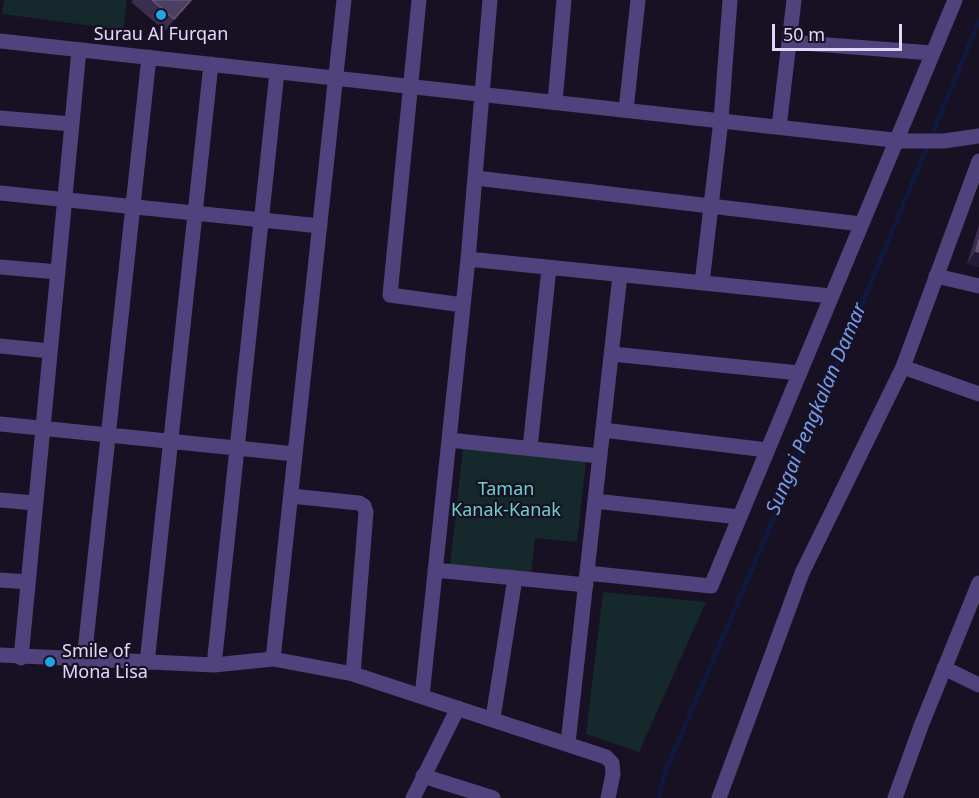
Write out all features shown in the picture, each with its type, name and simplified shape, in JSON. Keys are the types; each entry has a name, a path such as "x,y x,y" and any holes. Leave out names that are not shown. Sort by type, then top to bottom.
{"street":[{"path":"273,659 344,0"},
{"path":"419,0 390,295 463,305"},
{"path":"422,696 476,178 490,0"},
{"path":"555,102 564,0"},
{"path":"626,110 638,0"},
{"path":"702,283 721,120 730,0"},
{"path":"779,127 794,0"},
{"path":"435,570 514,578 586,579 711,586 861,224 899,140 955,0"},
{"path":"0,41 899,140 944,141 979,136"},
{"path":"789,42 932,53"},
{"path":"21,658 79,50"},
{"path":"84,660 149,57"},
{"path":"147,663 211,64"},
{"path":"214,665 278,72"},
{"path":"0,118 72,124"},
{"path":"719,798 802,573 903,367 979,161"},
{"path":"476,178 861,224"},
{"path":"0,193 320,226"},
{"path":"963,203 979,208"},
{"path":"468,259 831,296"},
{"path":"0,267 58,272"},
{"path":"530,448 549,268"},
{"path":"568,743 620,275"},
{"path":"936,276 979,286"},
{"path":"0,346 50,351"},
{"path":"612,354 799,373"},
{"path":"903,367 979,394"},
{"path":"0,424 295,454"},
{"path":"603,430 767,450"},
{"path":"449,440 600,456"},
{"path":"291,496 359,503 364,506 366,512 353,674"},
{"path":"0,500 35,503"},
{"path":"595,501 739,517"},
{"path":"494,718 514,578"},
{"path":"0,579 28,582"},
{"path":"895,798 979,583"},
{"path":"0,655 21,658 214,665 273,659 353,674 494,718 606,757 612,763 613,774 608,798"},
{"path":"944,668 979,685"},
{"path":"413,798 458,708"},
{"path":"423,776 493,798"}],"green space":[{"path":"4,0 127,0 123,30 2,14"},
{"name":"Taman Kanak-Kanak","path":"463,448 586,461 577,542 535,538 531,575 450,566"},
{"path":"603,592 706,602 639,752 586,734"}],"building":[{"path":"152,0 191,0 174,19"}],"waterway":[{"name":"Sungai Pengkalan Damar","path":"659,798 665,772 773,520 979,21"}],"place":[{"name":"Surau Al Furqan","path":"161,15"},
{"name":"Smile of Mona Lisa","path":"50,662"}]}
